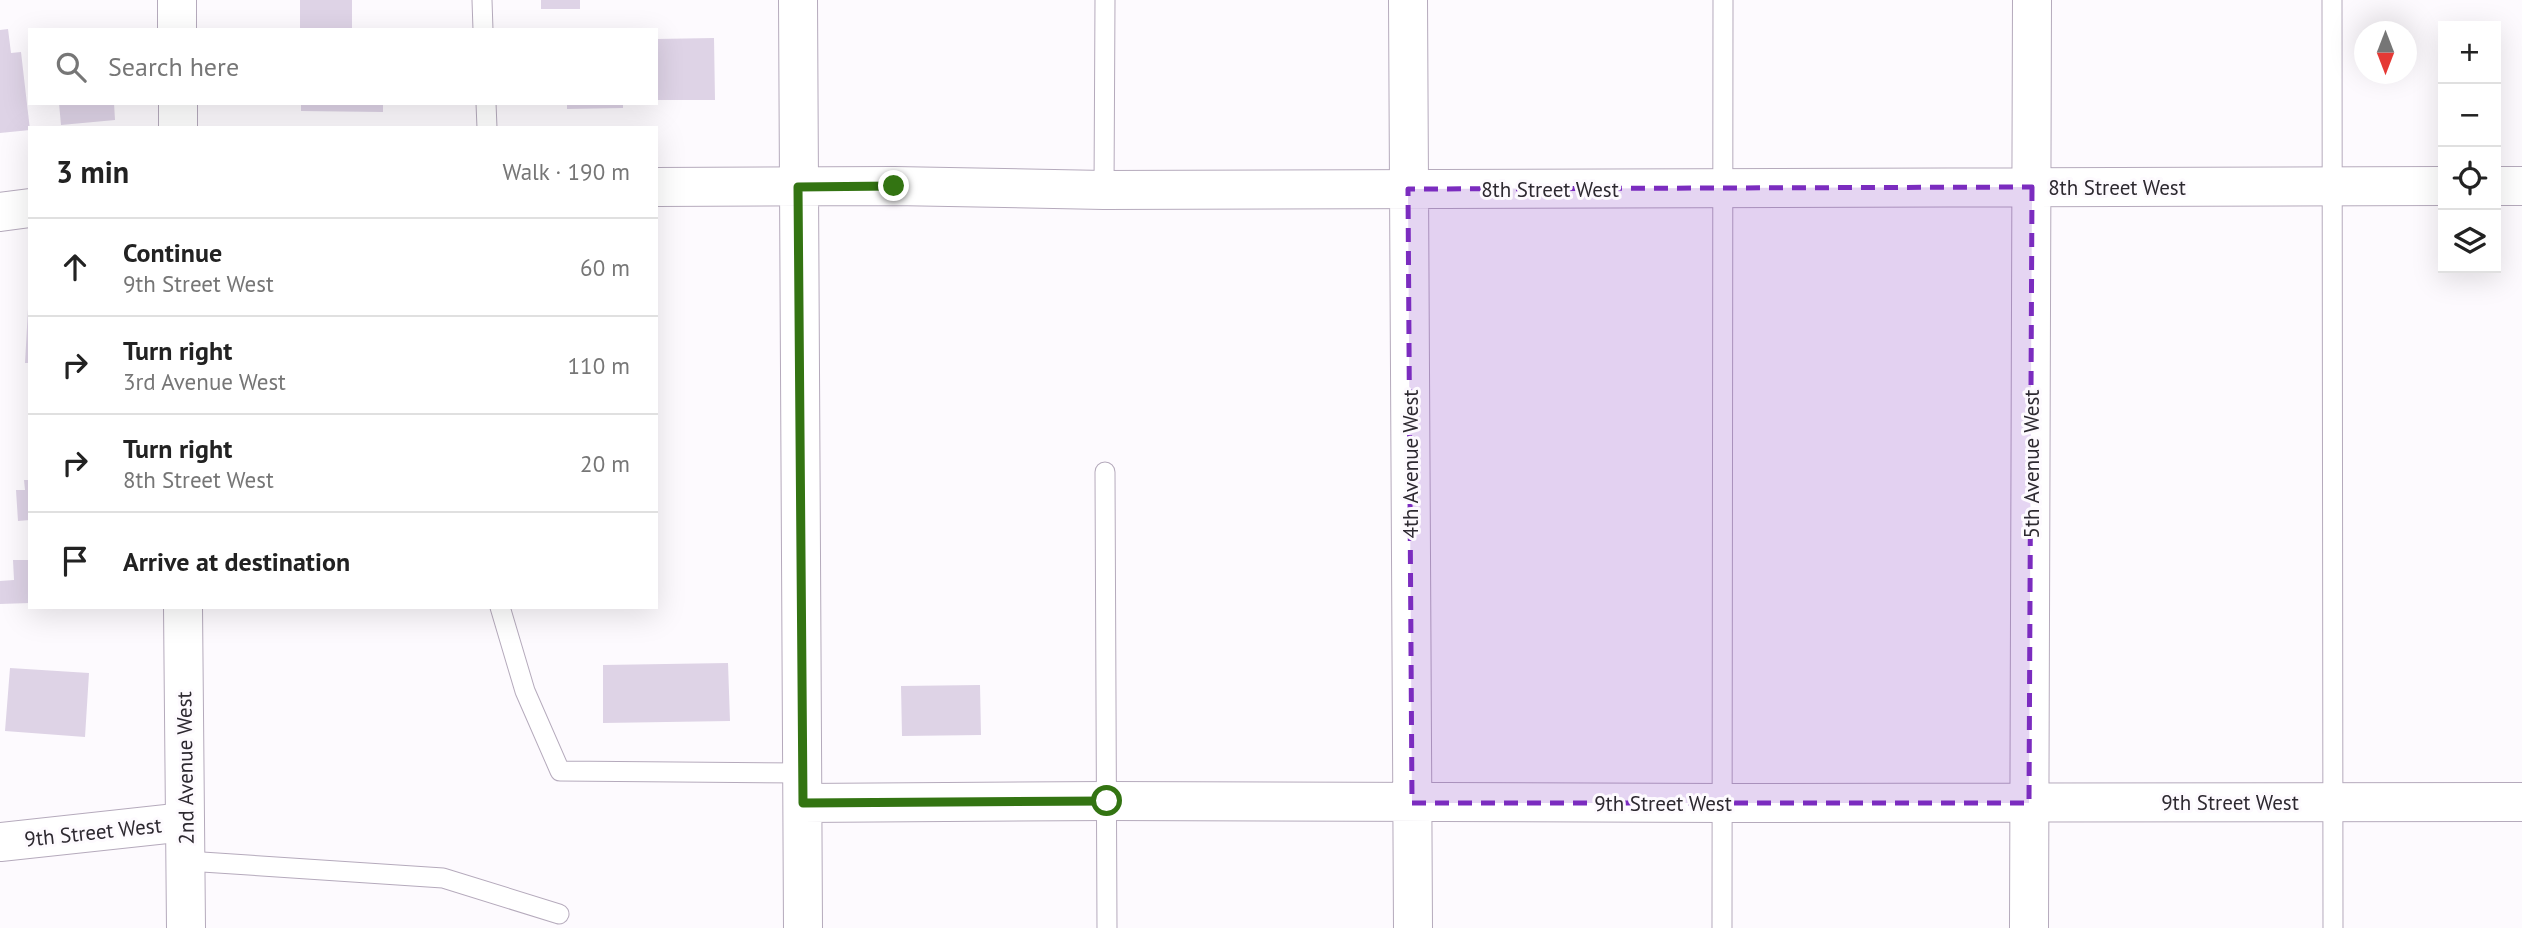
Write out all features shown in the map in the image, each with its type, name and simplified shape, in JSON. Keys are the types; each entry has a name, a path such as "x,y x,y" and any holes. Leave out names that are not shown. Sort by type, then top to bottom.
{"street":[{"path":"177,0 177,28"},
{"path":"798,0 803,928"},
{"name":"4th Avenue West","path":"1408,0 1413,928"},
{"name":"5th Avenue West","path":"2029,928 2032,0"},
{"path":"178,105 178,126"},
{"path":"2501,186 2522,186"},
{"name":"8th Street West","path":"658,187 1104,190 2438,187"},
{"path":"0,212 28,208"},
{"name":"2nd Avenue West","path":"183,609 186,928"},
{"name":"9th Street West","path":"803,788 1107,801 2522,802"},
{"name":"9th Street West","path":"0,842 185,822"}],"lane":[{"path":"482,0 484,28"},
{"path":"1104,190 1105,0"},
{"path":"1722,928 1723,0"},
{"path":"2332,0 2330,187 2333,928"},
{"path":"486,105 487,126"},
{"path":"1105,472 1107,928"},
{"path":"500,609 525,691 560,771 803,788"},
{"path":"187,861 443,878 559,914"}],"highlighted area":[{"path":"2032,187 2029,803 1412,803 1408,189"}],"building":[{"path":"300,0 352,0 352,28 300,28"},
{"path":"541,0 580,0 580,9 541,9"},
{"path":"8,29 11,53 21,52 28,130 0,133 0,30"},
{"path":"714,38 715,100 658,100 658,39"},
{"path":"59,105 114,105 115,120 61,125"},
{"path":"301,105 383,105 383,112 301,111"},
{"path":"567,105 623,105 623,108 567,109"},
{"path":"28,309 28,363 25,363"},
{"path":"24,480 28,480 28,520 18,521 16,490 25,490"},
{"path":"13,560 28,560 28,603 0,604 0,581 14,580"},
{"path":"728,663 730,721 603,723 603,665"},
{"path":"10,668 89,673 85,737 5,731"},
{"path":"980,685 981,735 902,736 901,686"}],"route":[{"path":"894,186 798,187 803,803 1107,801"}]}
